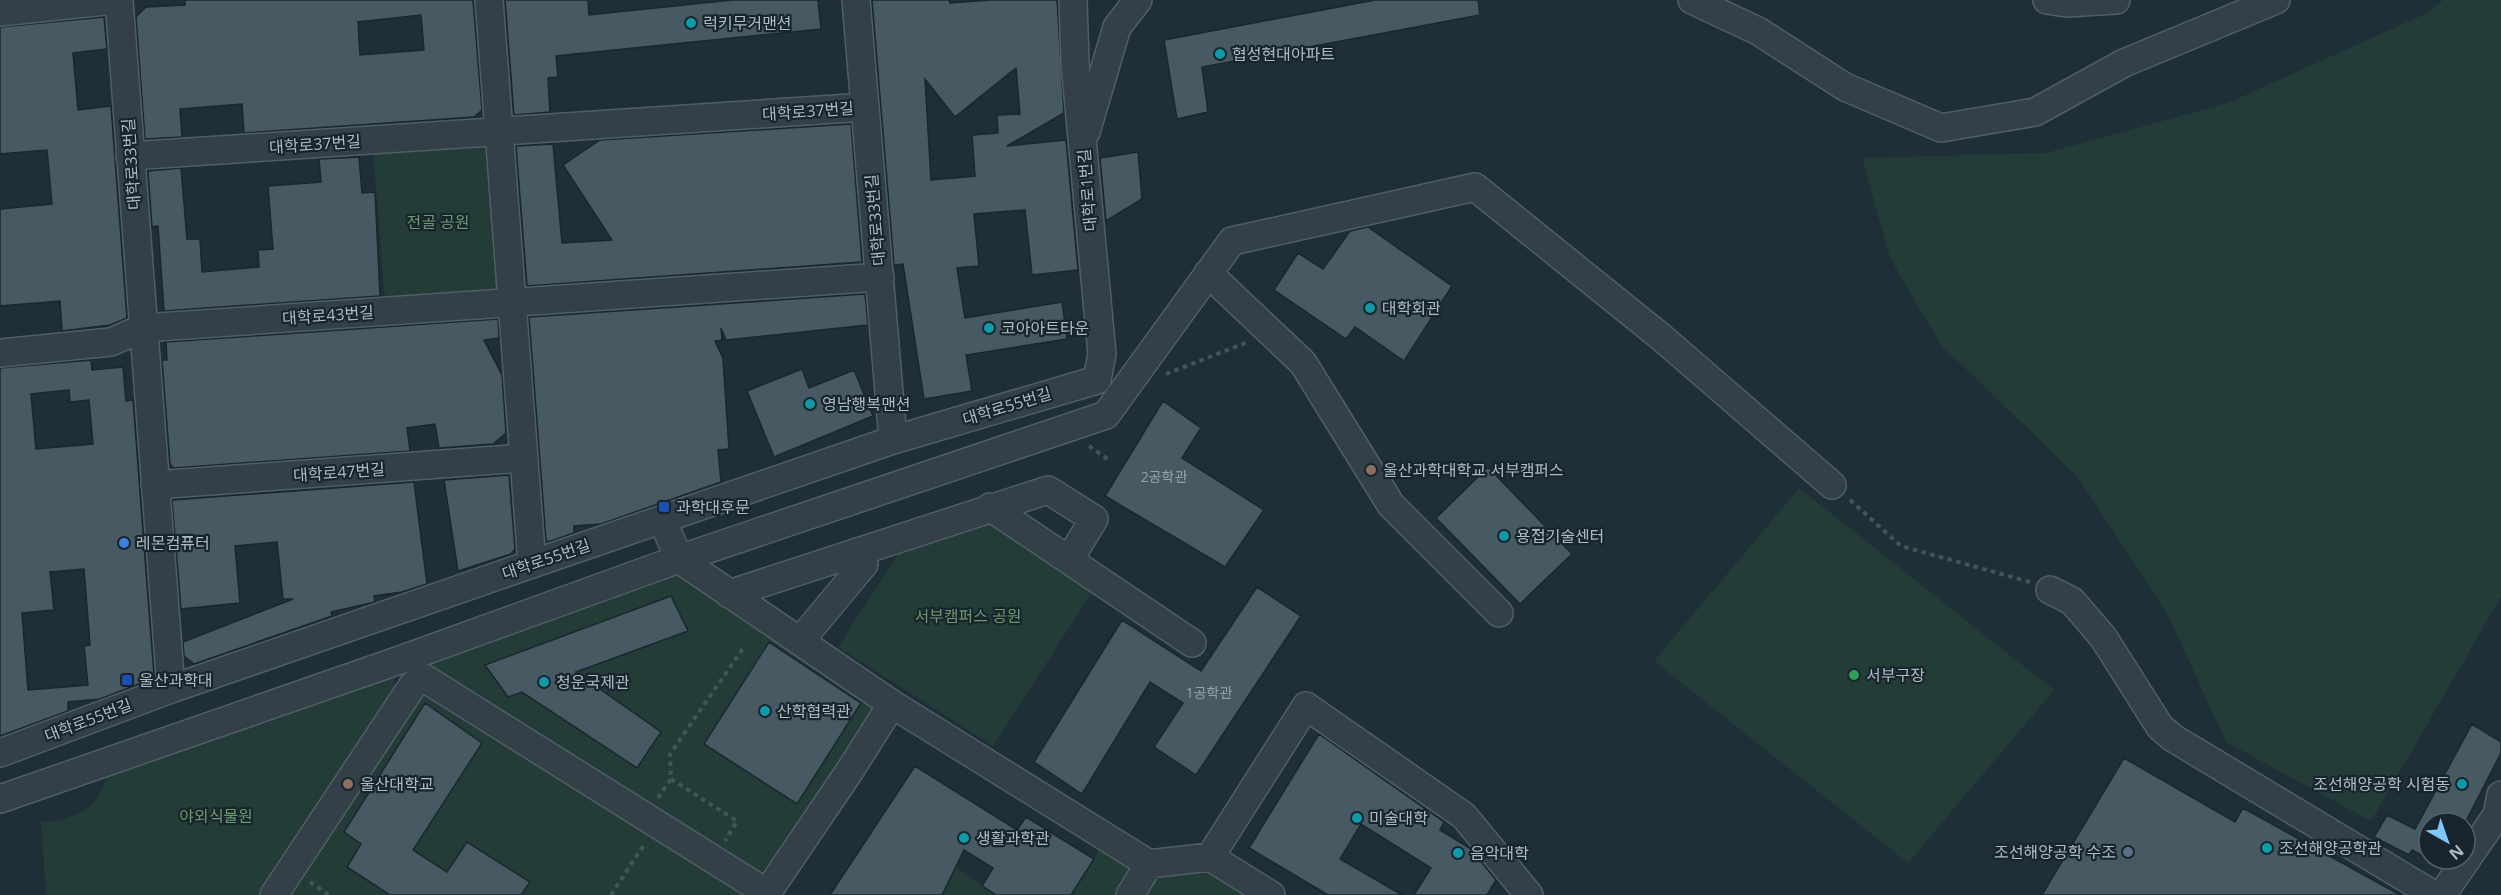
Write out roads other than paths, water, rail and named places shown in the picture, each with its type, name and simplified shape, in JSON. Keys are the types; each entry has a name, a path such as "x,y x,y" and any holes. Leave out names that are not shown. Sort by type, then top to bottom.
{"street":[{"name":"대학로33번길","path":"0,12 117,0 143,328"},
{"path":"489,0 532,564"},
{"name":"대학로33번길","path":"856,0 893,440"},
{"name":"대학로1번길","path":"1073,0 1075,63 1102,354 1097,380"},
{"path":"1082,144 1118,27 1138,0"},
{"path":"1692,0 1758,30 1845,87 1941,128 2035,112 2124,63 2276,0"},
{"path":"2047,0 2066,3 2116,0"},
{"name":"대학로37번길","path":"130,156 866,107"},
{"path":"0,799 397,661 679,559 1106,415 1232,241 1475,187 1661,337 1832,485"},
{"path":"1208,273 1303,363 1391,505 1499,613"},
{"name":"대학로43번길","path":"0,352 111,342 143,328 880,277"},
{"path":"143,328 171,688"},
{"name":"대학로55번길","path":"0,753 171,688 893,440 1097,380"},
{"name":"대학로47번길","path":"155,485 524,458"},
{"path":"729,594 990,507 1048,490 1094,519 1069,560"},
{"path":"990,507 1192,643"},
{"path":"662,519 679,559 892,704 1149,864 1210,857 1271,895"},
{"path":"800,641 864,564 857,552"},
{"path":"2050,590 2072,601 2103,637 2160,727 2173,738 2434,895"},
{"path":"397,661 767,894 892,704"},
{"path":"274,895 413,685 424,678"},
{"path":"1210,857 1306,706 1464,816 1529,895"},
{"path":"2442,895 2500,809"},
{"path":"1130,895 1149,864"}],"place":[{"name":"럭키무거맨션","path":"691,23"},
{"name":"협성현대아파트","path":"1220,54"},
{"name":"대학회관","path":"1370,308"},
{"name":"코아아트타운","path":"989,328"},
{"name":"영남행복맨션","path":"810,404"},
{"name":"울산과학대학교 서부캠퍼스","path":"1371,470"},
{"name":"과학대후문","path":"664,507"},
{"name":"용접기술센터","path":"1504,536"},
{"name":"레몬컴퓨터","path":"124,543"},
{"name":"서부구장","path":"1854,675"},
{"name":"울산과학대","path":"127,680"},
{"name":"청운국제관","path":"544,682"},
{"name":"산학협력관","path":"765,711"},
{"name":"울산대학교","path":"348,784"},
{"name":"조선해양공학 시험동","path":"2462,784"},
{"name":"미술대학","path":"1357,818"},
{"name":"생활과학관","path":"964,838"},
{"name":"조선해양공학관","path":"2267,848"},
{"name":"조선해양공학 수조","path":"2128,852"},
{"name":"음악대학","path":"1458,853"}],"park label":[{"name":"전골 공원","path":"438,222"},
{"name":"서부캠퍼스 공원","path":"968,616"},
{"name":"야외식물원","path":"216,816"}]}
